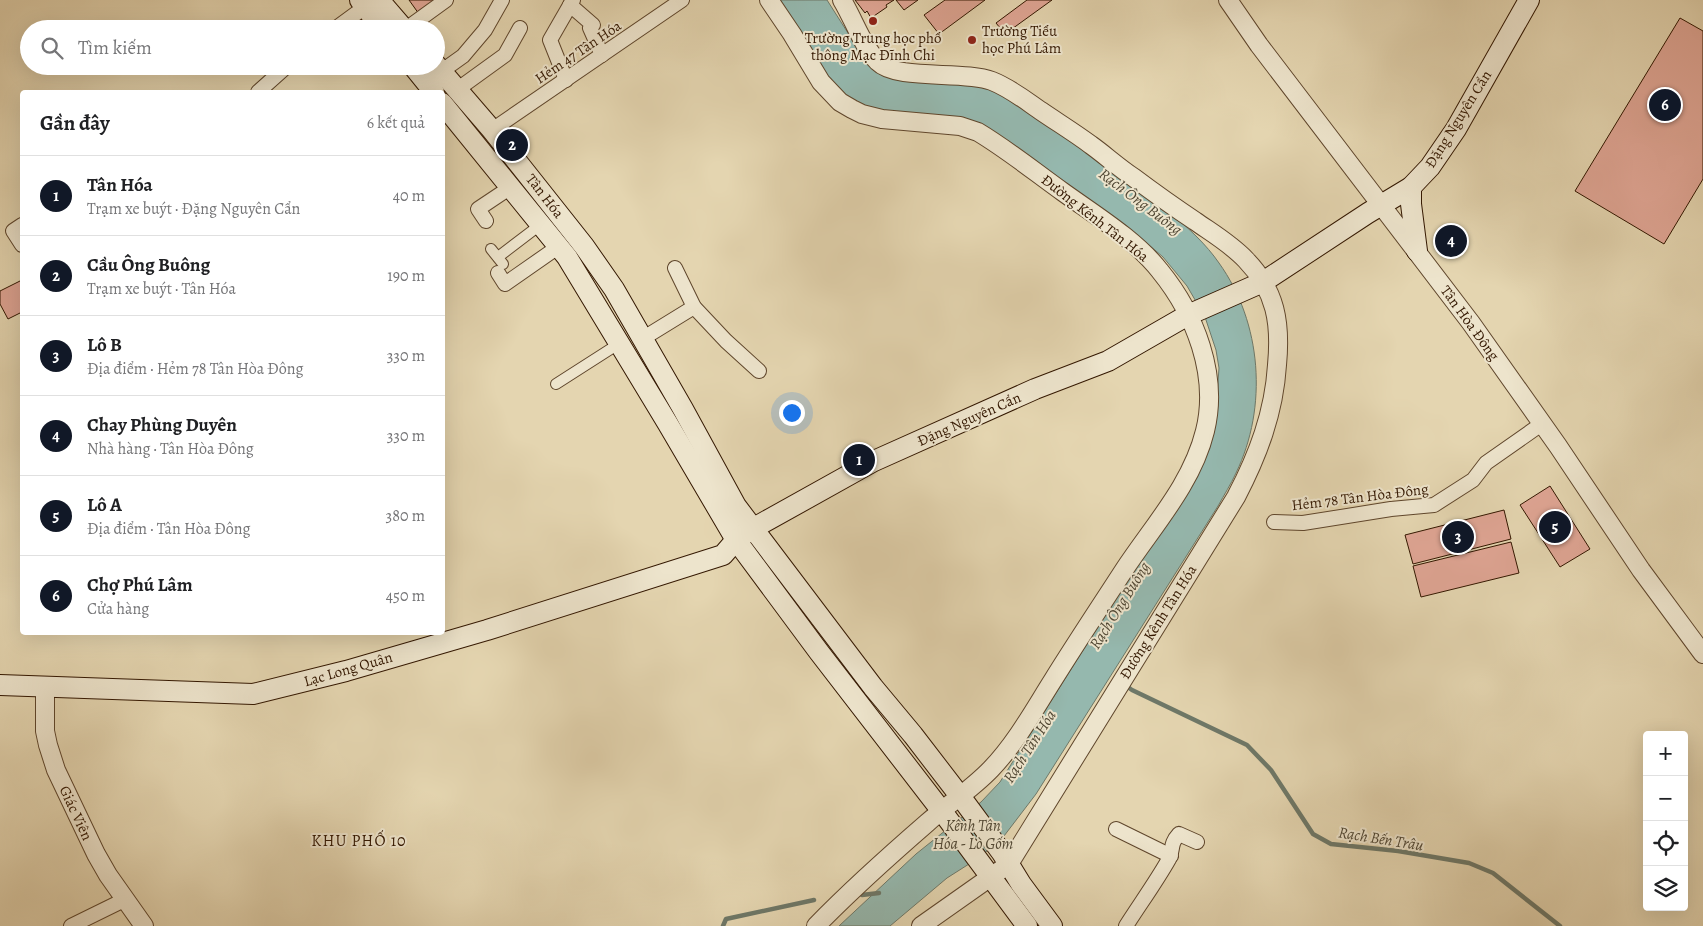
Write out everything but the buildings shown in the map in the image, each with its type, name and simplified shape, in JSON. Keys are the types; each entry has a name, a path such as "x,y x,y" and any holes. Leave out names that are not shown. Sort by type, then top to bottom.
{"main road":[{"name":"Đặng Nguyên Cẩn","path":"744,534 874,461 1035,389 1108,360 1188,315 1263,282 1412,187 1430,167 1456,129 1529,0"},
{"path":"368,2 393,20"},
{"path":"368,2 377,20"},
{"path":"420,75 432,90"},
{"name":"Tân Hóa","path":"445,75 492,130 584,246 614,289 736,506 744,534 913,735 963,800 1052,926"},
{"name":"Tân Hóa","path":"445,107 567,257 620,344 744,534 944,815 1027,926"},
{"path":"1412,187 1411,204 1417,251"},
{"name":"Lạc Long Quân","path":"0,685 253,694 346,671 487,630 659,576 723,555 744,534"}],"street":[{"path":"418,20 446,0"},
{"path":"445,65 463,56 485,30 502,0"},
{"name":"Hẻm 47 Tân Hóa","path":"492,130 682,0"},
{"name":"Đường Kênh Tân Hóa","path":"769,0 821,82 840,102 862,114 882,120 960,126 978,132 1137,247 1160,270 1188,315 1202,348 1208,386 1205,431 1194,462 1179,491 1140,545 1084,630 1012,745 963,800 847,895 816,926"},
{"name":"Đường Kênh Tân Hóa","path":"842,0 864,43 884,67 899,71 974,76 991,80 1007,88 1090,144 1230,246 1247,260 1263,282 1272,300 1280,339 1276,390 1271,410 1259,450 1236,497 1115,692 1005,858 920,926"},
{"name":"Tân Hòa Đông","path":"1228,0 1259,45 1471,323 1543,423 1641,570 1703,654"},
{"path":"346,20 368,2"},
{"path":"566,80 550,40 571,2 593,25 590,28 602,55"},
{"path":"458,89 505,55 520,28"},
{"path":"260,90 277,75"},
{"path":"486,221 478,209 510,188"},
{"path":"540,225 497,261 505,284 558,247"},
{"path":"20,226 13,231 20,242"},
{"path":"675,268 694,307 726,341 759,371"},
{"path":"642,339 694,307"},
{"path":"556,384 620,344"},
{"name":"Hẻm 78 Tân Hòa Đông","path":"1274,522 1302,523 1434,505 1473,480 1486,463 1543,423"},
{"name":"Giác Viên","path":"45,686 45,730 52,759 96,854 124,900 144,926"},
{"path":"1116,829 1170,856"},
{"path":"1126,926 1157,881 1170,856 1172,842 1179,834 1197,842"},
{"path":"71,926 124,900"}],"water":[{"name":"Kênh Tân Hóa - Lò Gốm","path":"779,0 827,0 862,55 970,78 1009,95 1172,214 1209,249 1233,287 1244,312 1252,338 1256,366 1253,421 1246,447 1232,481 1036,794 1004,836 980,857 947,878 890,926 839,926 916,854 981,802 1000,782 1187,485 1216,410 1219,368 1216,350 1205,317 1187,286 1163,257 1149,245 982,126 888,113 865,107 855,102 830,81"}],"waterway":[{"name":"Rạch Bến Trâu","path":"1125,685 1247,745 1271,770 1313,834 1331,844 1398,851 1469,863 1493,873 1560,926"},
{"path":"862,895 879,893"},
{"path":"723,926 726,919 814,900"}],"place":[{"name":"Trường Trung học phổ thông Mạc Đĩnh Chi","path":"873,21"},
{"name":"Trường Tiểu học Phú Lâm","path":"972,40"},
{"name":"Chợ Phú Lâm","path":"1665,105"},
{"name":"Cầu Ông Buông","path":"512,145"},
{"name":"Chay Phùng Duyên","path":"1451,241"},
{"name":"Tân Hóa","path":"859,460"},
{"name":"Lô A","path":"1555,527"},
{"name":"Lô B","path":"1458,537"}],"district":[{"name":"KHU PHỐ 10","path":"359,840"}],"water label":[{"name":"Rạch Ông Buông","path":"1141,201"},
{"name":"Rạch Ông Buông","path":"1119,605"},
{"name":"Rạch Tân Hóa","path":"1029,746"}]}
